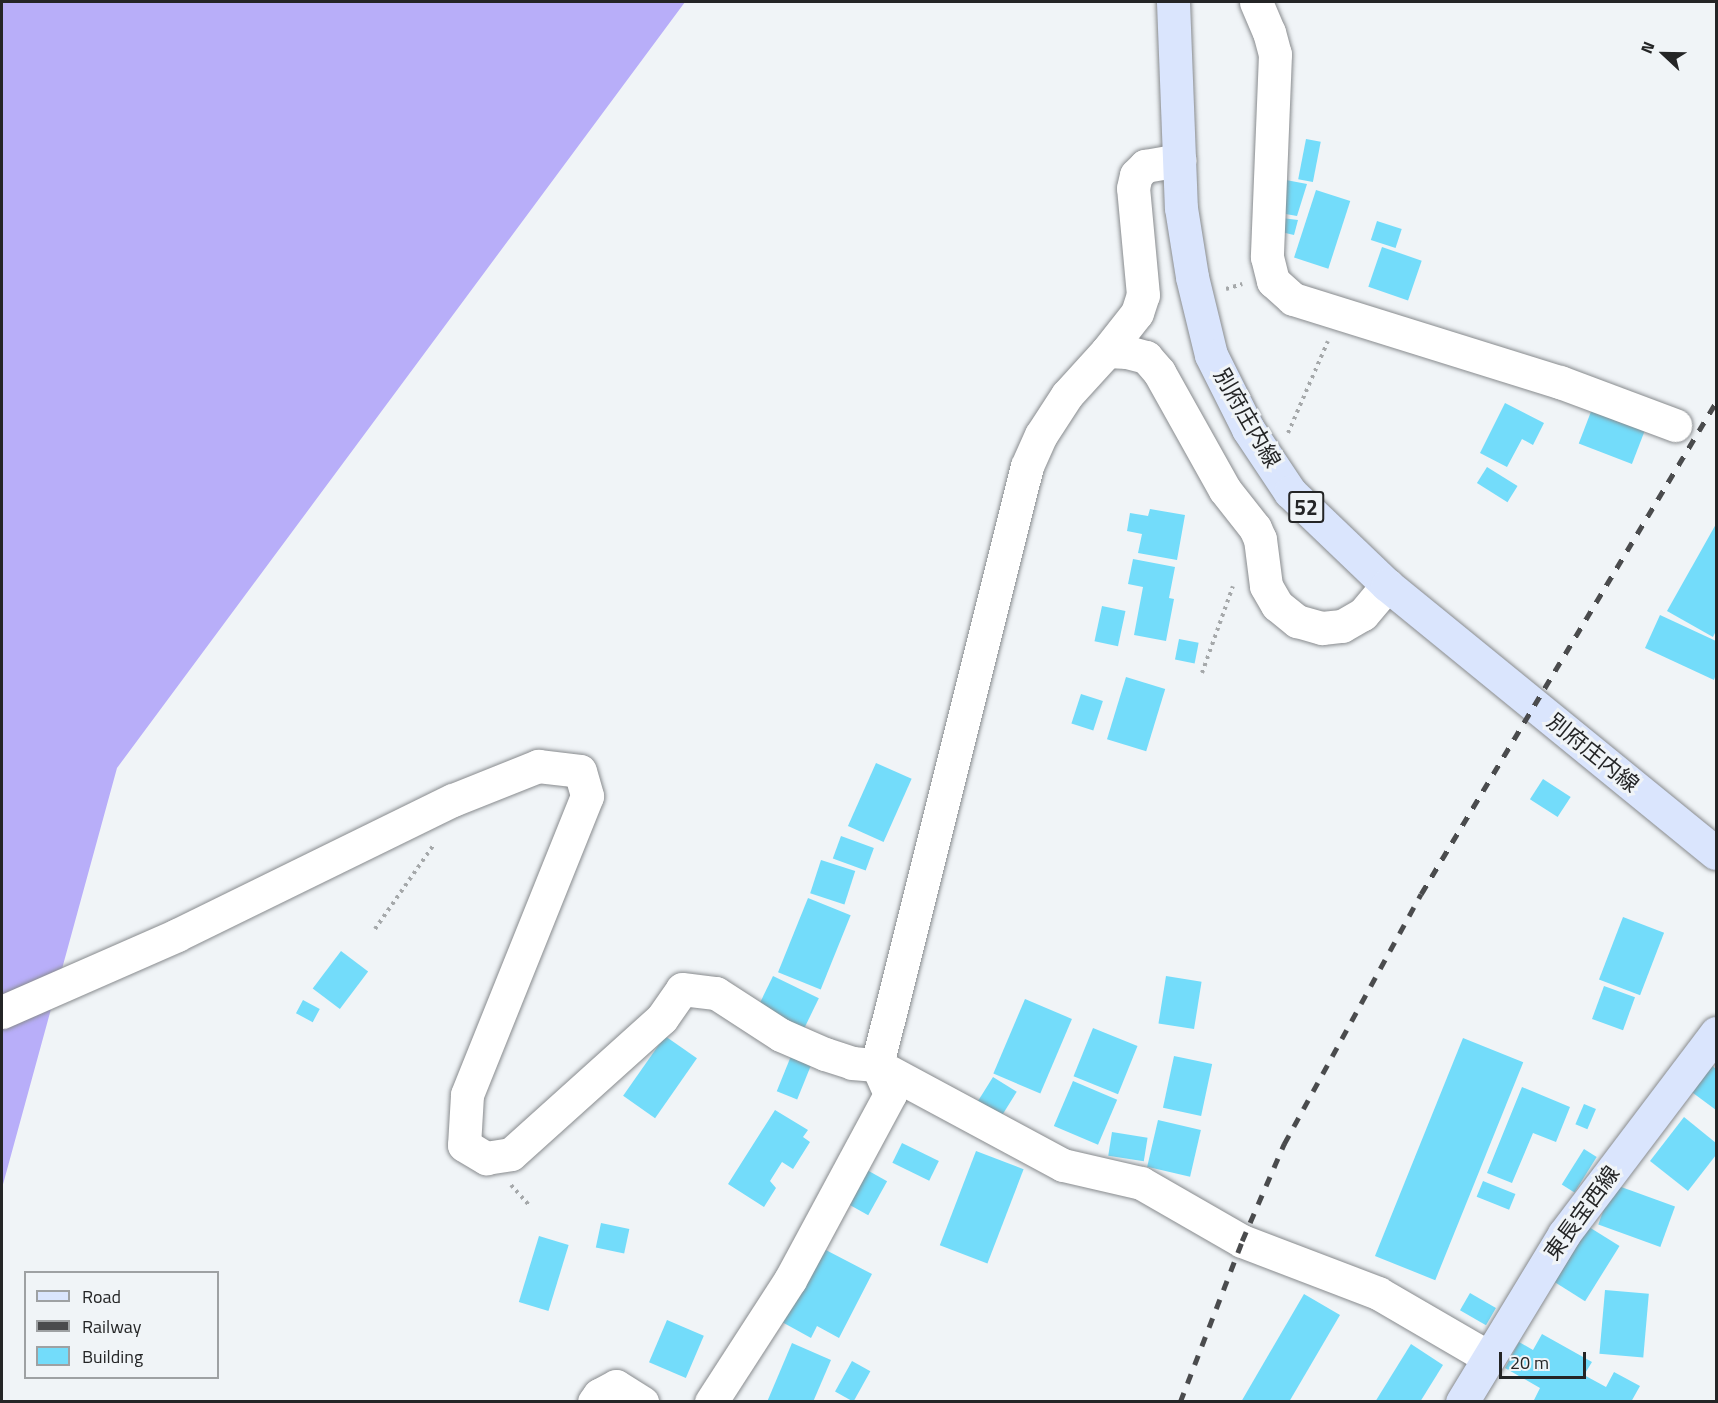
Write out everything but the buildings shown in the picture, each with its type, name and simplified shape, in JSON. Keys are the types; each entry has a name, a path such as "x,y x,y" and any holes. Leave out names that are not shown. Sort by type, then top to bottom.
{"main road":[{"name":"別府庄内線","path":"1173,2 1181,208 1192,277 1211,355 1248,429 1290,492 1387,585 1716,853"},
{"name":"東長宝西線","path":"1462,1401 1564,1234 1716,1033"}],"street":[{"path":"1256,2 1269,32 1275,54 1267,257 1273,281 1293,299 1560,382 1675,425"},
{"path":"711,1401 790,1280 890,1094 877,1065 1027,466 1041,435 1067,395 1107,351 1137,313 1143,296 1132,188 1136,175 1144,166 1179,160"},
{"path":"1107,351 1127,352 1146,357 1159,372 1225,490 1255,528 1260,539 1266,586 1277,605 1297,621 1322,628 1342,626 1363,614 1387,585"},
{"path":"2,1012 177,935 453,800 538,766 580,771 587,796 467,1095 464,1145 486,1158 512,1154 662,1018 682,989 716,993 781,1035 852,1063 877,1065 1063,1165 1141,1183 1242,1241 1378,1293 1488,1357"},
{"path":"594,1401 599,1395 616,1386 642,1401"}],"path":[{"path":"1264,453 1288,433 1340,313"},
{"path":"1202,673 1234,584"},
{"path":"375,929 436,842"}],"shaded area":[{"path":"2,2 685,2 117,768 2,1188"}],"railway":[{"path":"1180,1402 1242,1241 1284,1144 1421,894 1716,402"}]}
